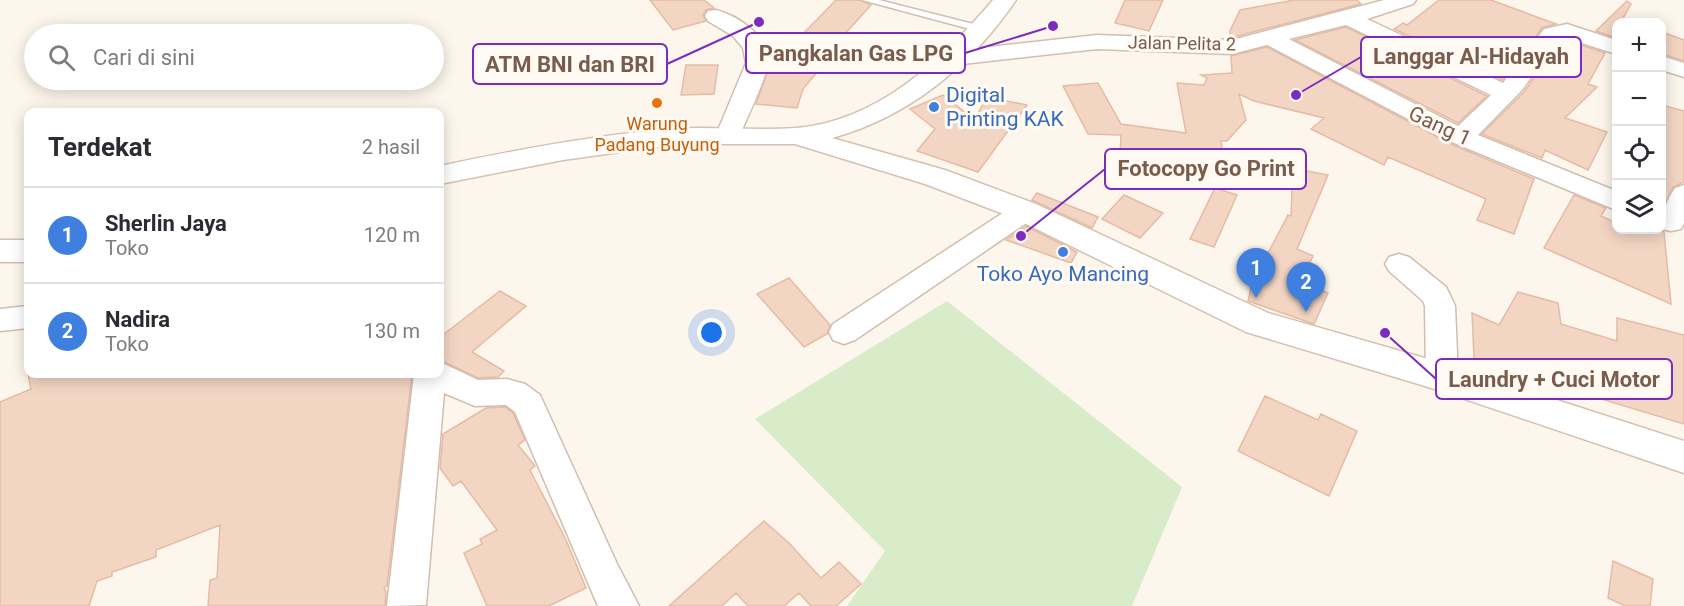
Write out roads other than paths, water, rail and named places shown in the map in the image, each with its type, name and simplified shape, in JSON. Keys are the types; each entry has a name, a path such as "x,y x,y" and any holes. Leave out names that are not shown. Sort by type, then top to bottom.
{"main road":[{"path":"444,174 579,148 688,136 796,136 832,129 884,110 954,58 1005,0"},
{"path":"884,110 887,137 892,152 902,166"},
{"path":"796,136 852,154 902,166 1025,211 1258,323 1442,377 1684,457"},
{"path":"0,251 24,251"}],"street":[{"name":"Jalan Pelita 2","path":"954,58 1097,42 1232,47 1348,18 1406,0"},
{"path":"717,16 741,31 754,47 757,63 728,135"},
{"path":"1348,18 1506,93"},
{"path":"1461,137 1506,93 1552,34 1567,32 1612,46"},
{"name":"Gang 1","path":"1270,38 1461,137 1612,199"},
{"path":"1666,64 1684,70"},
{"path":"1672,222 1684,194"},
{"path":"843,332 1025,211"},
{"path":"1399,264 1435,295 1440,306 1442,377"},
{"path":"0,320 24,317"},
{"path":"444,377 477,393 506,391 518,395 528,404 604,579 620,606"},
{"path":"406,605 430,378"}],"lane":[{"path":"867,0 981,29"}],"place":[{"name":"ATM BNI dan BRI","path":"759,22"},
{"name":"Pangkalan Gas LPG","path":"1053,26"},
{"name":"Langgar Al-Hidayah","path":"1296,95"},
{"name":"Warung Padang Buyung","path":"657,103"},
{"name":"Digital Printing KAK","path":"934,107"},
{"name":"Fotocopy Go Print","path":"1021,236"},
{"name":"Toko Ayo Mancing","path":"1063,252"},
{"name":"Sherlin Jaya","path":"1256,298"},
{"name":"Nadira","path":"1306,312"},
{"name":"Laundry + Cuci Motor","path":"1385,333"}]}
